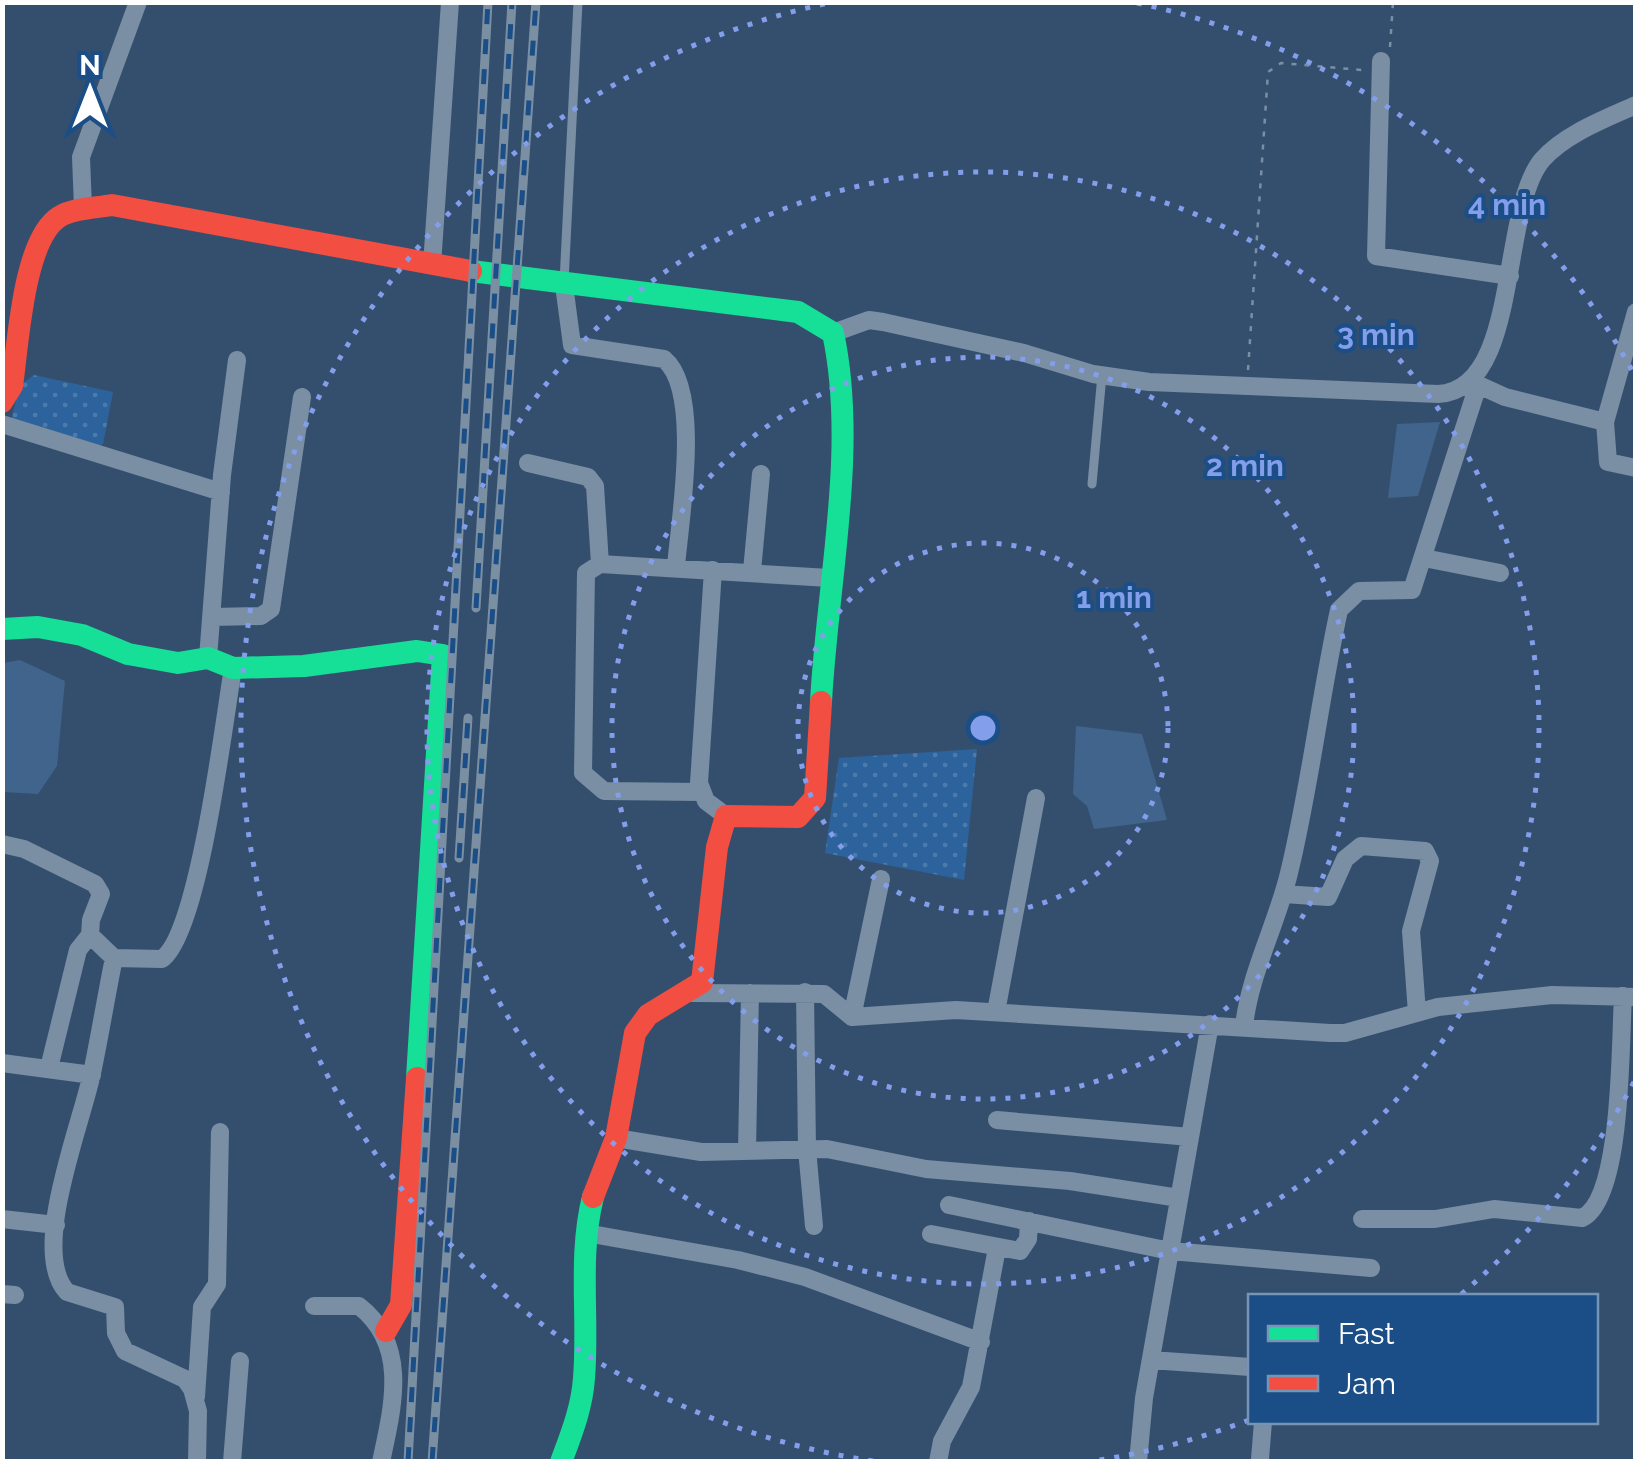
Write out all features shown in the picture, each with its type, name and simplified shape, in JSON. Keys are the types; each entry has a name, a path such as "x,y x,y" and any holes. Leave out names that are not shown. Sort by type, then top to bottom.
{"street":[{"path":"83,208 81,157 138,2"},
{"path":"432,265 450,2"},
{"path":"1381,62 1376,256 1510,276"},
{"path":"1244,1026 1250,995 1284,894 1339,610 1359,590 1409,592 1424,558 1510,276 1524,198 1542,161 1579,133 1636,105"},
{"path":"2,402 12,386 33,258 48,227 61,215 112,204 432,265 564,285 798,312 833,332 840,355 841,428 819,760 812,806 798,817 726,816 701,792 698,772 713,570"},
{"path":"564,285 572,344 664,359 680,381 685,414 676,566"},
{"path":"1636,312 1632,342 1604,422 1608,462 1636,468"},
{"path":"833,332 869,320 1102,375 1247,387 1438,394 1475,384 1505,397 1604,422"},
{"path":"208,658 237,360"},
{"path":"214,617 261,616 270,609 302,397"},
{"path":"2,424 222,492"},
{"path":"528,463 588,477 595,486 600,564"},
{"path":"752,571 760,474"},
{"path":"1424,558 1500,574"},
{"path":"701,792 604,791 583,774 586,572 600,564 829,578"},
{"path":"2,629 53,630 82,636 128,654 178,663 208,658 233,668 341,663 417,650 443,655 408,1233 401,1306 386,1331"},
{"path":"90,935 114,958 162,959 176,944 202,850 233,668"},
{"path":"996,1012 1036,798"},
{"path":"561,1462 578,1415 584,1380 586,1233 592,1200 616,1138 629,1058 642,1017 692,993 702,982 708,960 717,847 726,816"},
{"path":"2,844 24,849 95,884 101,894 90,920 90,935 78,950 50,1068"},
{"path":"1284,894 1328,897 1345,858 1360,846 1425,852 1430,862 1411,932 1416,1013"},
{"path":"852,1017 881,879"},
{"path":"114,958 92,1075 56,1224 56,1268 62,1288 115,1307 116,1333 125,1351 185,1379 196,1398"},
{"path":"692,993 806,992 833,997 852,1017 996,1012 1345,1033 1416,1013 1552,994 1629,996 1614,1144 1599,1205 1591,1214 1582,1218 1494,1209 1435,1220 1362,1219"},
{"path":"806,992 807,1150 814,1226"},
{"path":"747,1151 750,993"},
{"path":"1138,1462 1151,1360 1210,1024"},
{"path":"2,1063 92,1075"},
{"path":"997,1120 1190,1137"},
{"path":"196,1462 202,1307 217,1284 220,1132"},
{"path":"616,1138 686,1151 807,1150 858,1154 926,1169 1070,1181 1179,1198"},
{"path":"949,1205 1170,1251 1371,1268"},
{"path":"2,1219 56,1224"},
{"path":"932,1234 1020,1251 1028,1239 1029,1220"},
{"path":"586,1233 738,1260 805,1277 980,1342"},
{"path":"938,1462 942,1440 966,1402 997,1248"},
{"path":"314,1306 359,1306 386,1331 393,1356 394,1388 381,1462"},
{"path":"1151,1360 1248,1367"},
{"path":"232,1462 240,1361"},
{"path":"1260,1459 1263,1424"}],"lane":[{"path":"564,285 578,2"},
{"path":"1092,484 1102,375"}],"path":[{"path":"1247,387 1268,72 1281,64 1365,70 1381,62 1391,43 1393,2"}],"shaded area":[{"path":"34,375 113,392 103,444 87,450 14,432 12,416 20,385"},
{"path":"1440,422 1418,496 1388,498 1397,424"},
{"path":"20,660 65,681 57,766 38,794 3,792 3,663"},
{"path":"1076,726 1142,734 1167,820 1094,829 1087,806 1073,794"},
{"path":"977,749 964,880 825,853 839,758"}],"railway":[{"path":"408,1462 488,2"},
{"path":"476,608 512,2"},
{"path":"432,1462 536,2"},
{"path":"459,858 468,718"}],"traffic: fast":[{"path":"471,271 798,312 833,333 840,377 842,470 821,702"},
{"path":"2,629 38,627 82,635 128,654 178,663 208,658 233,668 304,666 417,651 443,655 417,1078"},
{"path":"561,1462 583,1389 586,1242 593,1197"}],"traffic: jam":[{"path":"2,402 12,386 24,295 37,247 47,229 71,212 112,205 471,271"},
{"path":"593,1197 616,1138 635,1033 648,1015 702,982 717,847 726,816 798,817 815,798 821,702"},
{"path":"386,1331 401,1305 417,1078"}]}
